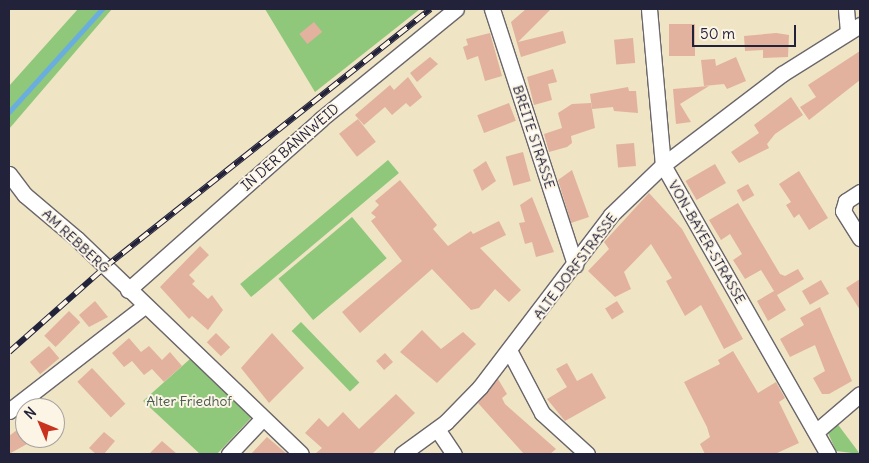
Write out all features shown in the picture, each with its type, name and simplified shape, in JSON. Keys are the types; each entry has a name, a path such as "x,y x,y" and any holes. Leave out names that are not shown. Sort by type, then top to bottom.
{"street":[{"name":"IN DER BANNWEID","path":"128,290 321,119 456,9"},
{"name":"BREITE STRASSE","path":"492,9 575,265"},
{"name":"VON-BAYER-STRASSE","path":"649,9 663,165 818,430 828,454"},
{"path":"846,9 854,28"},
{"name":"ALTE DORFSTRASSE","path":"402,454 437,429 510,352 611,215 663,165 753,95 854,28"},
{"name":"AM REBBERG","path":"9,174 25,195 301,454"},
{"path":"860,192 846,201 843,211 860,238"},
{"path":"9,411 143,307"},
{"path":"510,352 542,414 587,454"},
{"path":"818,430 860,394"},
{"path":"229,454 262,418"},
{"path":"437,429 454,454"}],"green space":[{"path":"78,9 112,9 9,129 9,86"},
{"path":"265,9 420,9 315,92"},
{"path":"388,160 399,173 251,297 240,284"},
{"path":"352,217 387,258 313,320 278,279"},
{"path":"301,322 359,382 350,391 292,331"},
{"name":"Alter Friedhof","path":"190,359 251,418 217,454 200,454 143,401"},
{"path":"836,422 860,454 836,451 828,433"}],"building":[{"path":"526,9 551,9 518,42 563,31 566,43 521,57 511,22"},
{"path":"314,22 322,32 307,44 299,34"},
{"path":"669,24 695,24 695,56 669,56"},
{"path":"490,33 502,76 485,81 478,56 467,60 463,47 468,45 466,39"},
{"path":"776,33 789,35 788,57 763,58 763,50 745,51 744,36"},
{"path":"633,38 635,63 616,65 614,40"},
{"path":"860,51 860,80 809,120 800,107 816,97 808,85"},
{"path":"430,57 438,64 417,82 410,73"},
{"path":"736,57 746,81 727,89 724,84 704,86 701,60 715,59 716,66"},
{"path":"553,69 557,82 548,84 552,100 534,105 527,77"},
{"path":"408,77 422,97 410,107 406,103 392,115 385,107 364,125 355,115 390,85 394,90"},
{"path":"709,86 680,104 691,122 676,124 673,89"},
{"path":"628,87 629,91 636,91 638,113 614,111 613,107 592,109 590,94"},
{"path":"791,97 803,115 775,134 767,144 769,148 739,163 731,152 759,133 754,125"},
{"path":"509,103 516,121 484,133 477,115"},
{"path":"591,103 595,128 571,136 572,143 567,147 549,152 544,134 562,128 558,113 572,104"},
{"path":"358,119 376,142 357,157 339,134"},
{"path":"634,143 636,166 618,167 616,145"},
{"path":"523,152 531,181 513,186 506,157"},
{"path":"486,161 496,181 482,191 473,170"},
{"path":"715,164 726,183 697,200 686,181"},
{"path":"572,170 589,217 571,223 558,180"},
{"path":"799,171 828,218 809,230 799,214 794,218 786,205 791,202 779,184"},
{"path":"400,180 437,225 433,229 448,246 471,231 473,234 499,221 506,235 480,248 521,290 509,302 495,289 479,308 471,310 432,269 360,333 342,312 402,261 371,221 376,217 371,213 379,205 375,201"},
{"path":"748,184 754,195 743,202 737,190"},
{"path":"649,193 682,229 743,339 724,349 701,305 685,316 666,281 672,278 651,244 624,272 631,289 615,297 588,271 609,249 604,242"},
{"path":"532,197 554,252 536,257 532,242 525,244 519,223 525,222 520,205"},
{"path":"738,203 780,274 785,276 798,269 804,279 777,295 786,310 768,321 757,301 774,291 761,270 745,279 733,260 742,254 730,234 721,240 709,220"},
{"path":"200,246 209,255 189,275 195,281 192,284 208,299 212,295 223,310 208,330 192,316 189,319 160,287"},
{"path":"860,279 860,310 846,288"},
{"path":"821,280 829,294 810,305 802,291"},
{"path":"95,301 108,317 89,327 79,315"},
{"path":"617,301 624,312 612,319 605,308"},
{"path":"820,307 852,381 829,394 822,394 813,378 825,371 815,345 790,357 780,339 804,325 800,318"},
{"path":"69,311 80,322 56,347 44,336"},
{"path":"422,330 441,349 463,332 476,344 437,383 400,352"},
{"path":"216,333 230,347 221,356 207,342"},
{"path":"272,333 304,368 269,403 241,368"},
{"path":"129,338 141,352 149,346 162,360 170,352 182,366 164,382 152,369 144,375 132,361 124,367 112,353"},
{"path":"49,346 59,358 40,374 30,362"},
{"path":"733,351 758,393 776,382 785,398 779,402 799,443 775,454 705,454 700,444 710,437 707,427 684,382 720,364 718,360"},
{"path":"385,353 393,362 384,370 376,361"},
{"path":"567,363 577,381 592,373 606,398 565,421 547,399 567,387 556,369"},
{"path":"92,368 125,404 111,417 77,382"},
{"path":"498,379 507,394 502,398 505,404 556,449 550,454 524,454 478,403"},
{"path":"396,394 415,413 372,454 315,454 322,448 305,433 319,418 328,427 343,412 359,429"},
{"path":"15,432 15,448 20,448 9,454 9,436"},
{"path":"104,432 115,441 104,454 96,454 89,448"},
{"path":"267,437 287,454 251,454"},
{"path":"162,441 177,454 149,454"}],"waterway":[{"path":"9,112 102,9"}],"railway":[{"path":"9,352 105,267 430,9"}]}
